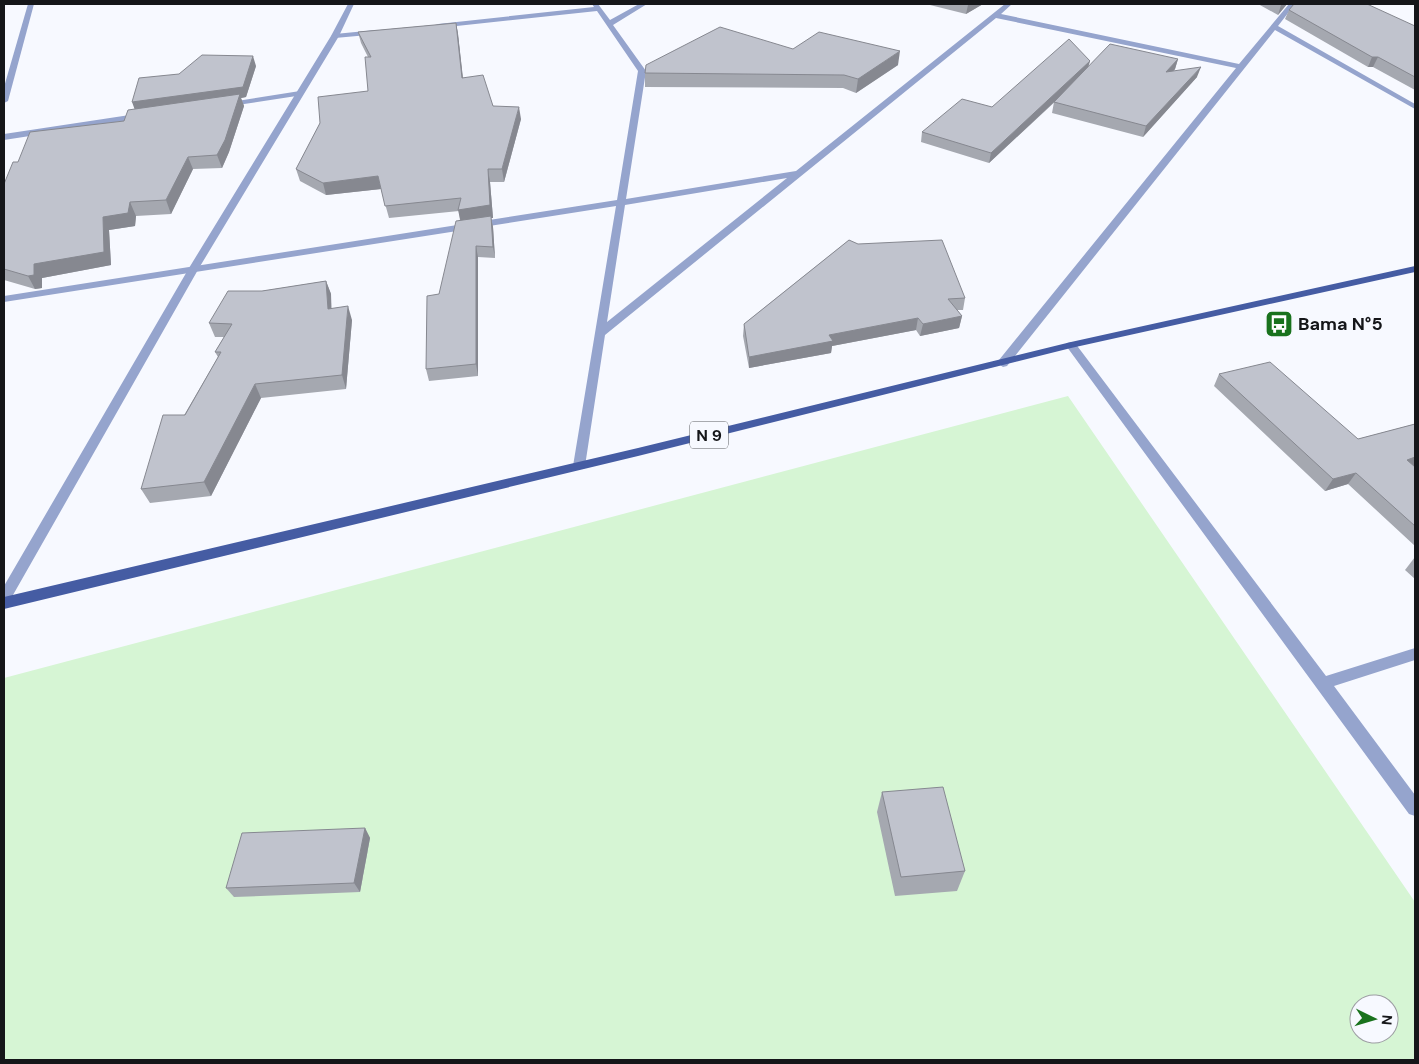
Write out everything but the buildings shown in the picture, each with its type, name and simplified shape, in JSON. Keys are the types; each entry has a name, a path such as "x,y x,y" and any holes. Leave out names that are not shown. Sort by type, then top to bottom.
{"main road":[{"name":"N 9","path":"4,603 579,466 1072,345 1415,269"}],"street":[{"path":"4,101 31,4"},
{"path":"4,598 194,268 335,36 351,4"},
{"path":"609,24 644,4"},
{"path":"600,334 1009,4"},
{"path":"1002,363 1292,4"},
{"path":"433,26 597,7 642,71 579,466"},
{"path":"994,15 1242,67"},
{"path":"1274,26 1415,107"},
{"path":"335,36 384,31"},
{"path":"211,106 300,94"},
{"path":"4,137 152,115"},
{"path":"4,299 797,174"},
{"path":"1072,345 1415,808"},
{"path":"1323,683 1415,654"}],"green space":[{"path":"1068,396 1415,902 1415,1060 4,1060 4,678"}],"place":[{"name":"Bama N°5","path":"1279,324"}]}
